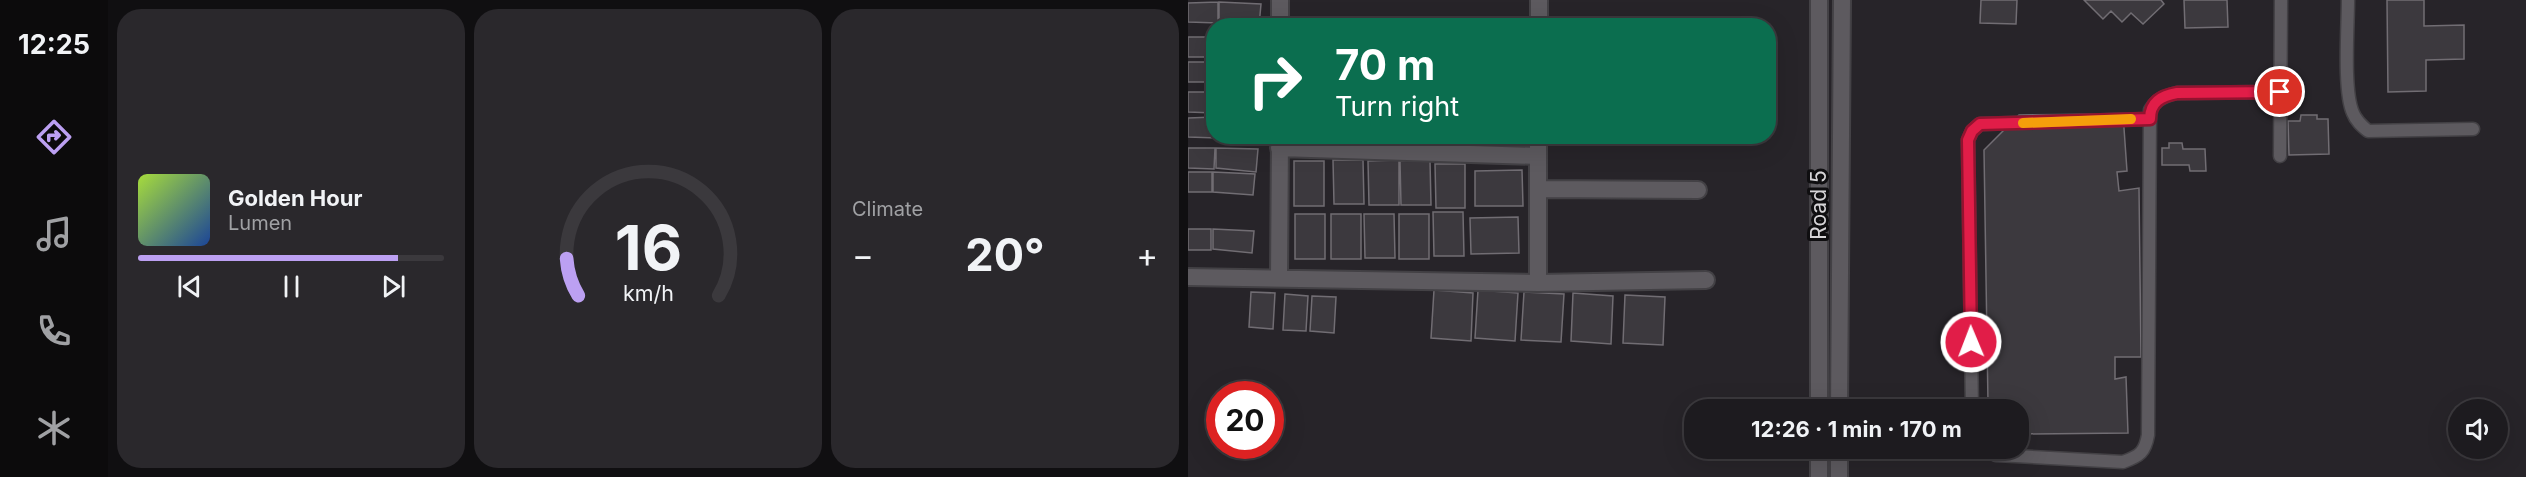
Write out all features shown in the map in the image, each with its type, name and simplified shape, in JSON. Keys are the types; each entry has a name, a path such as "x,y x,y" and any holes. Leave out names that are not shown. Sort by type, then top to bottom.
{"street":[{"path":"1280,0 1280,18"},
{"path":"1539,0 1539,18"},
{"name":"Road 5","path":"1819,0 1819,399"},
{"name":"Road 5","path":"1839,399 1842,0"},
{"path":"1279,278 1280,144"},
{"path":"1317,144 1538,156"},
{"path":"1538,144 1538,283"},
{"path":"1538,189 1698,190"},
{"path":"1188,277 1538,283 1706,280"},
{"path":"1820,459 1820,477"},
{"path":"1839,459 1839,477"}],"lane":[{"path":"2280,156 2281,0"},
{"path":"2348,0 2348,95 2352,113 2359,124 2368,131 2473,129"},
{"path":"2029,457 2123,462 2138,457 2145,450 2148,435 2150,110 2155,102 2165,95 2280,92"},
{"path":"1972,399 1968,140 1972,131 1980,124 2150,119"}],"building":[{"path":"1981,0 2017,0 2016,24 1980,23"},
{"path":"2084,0 2161,0 2164,4 2143,24 2131,13 2122,22 2111,11 2103,19"},
{"path":"2184,0 2227,0 2228,27 2185,28"},
{"path":"2387,0 2424,0 2424,26 2464,25 2464,59 2426,60 2426,91 2388,92"},
{"path":"1218,2 1218,18 1206,18 1206,23 1188,22 1188,3"},
{"path":"1219,2 1261,4 1260,18 1219,18"},
{"path":"1188,37 1206,37 1206,57 1188,57"},
{"path":"1188,62 1206,62 1206,82 1188,82"},
{"path":"1188,92 1206,92 1206,113 1188,112"},
{"path":"2123,114 2127,171 2117,172 2119,191 2139,188 2141,357 2115,357 2115,379 2126,377 2128,433 2029,434 2029,399 1988,399 1984,150 2019,115"},
{"path":"2301,115 2317,115 2317,119 2328,119 2329,154 2289,155 2288,121 2300,121"},
{"path":"1206,117 1206,138 1188,137 1188,118"},
{"path":"2169,143 2182,143 2183,149 2205,149 2206,171 2190,171 2189,165 2162,165 2162,148 2169,148"},
{"path":"1188,148 1215,148 1214,169 1188,168"},
{"path":"1216,148 1258,149 1256,172 1216,168"},
{"path":"1333,160 1363,160 1364,204 1334,204"},
{"path":"1399,160 1399,205 1369,205 1368,161"},
{"path":"1294,161 1324,161 1324,206 1294,206"},
{"path":"1400,161 1430,161 1431,205 1401,205"},
{"path":"1435,164 1465,164 1465,208 1436,208"},
{"path":"1522,170 1523,206 1475,206 1475,171"},
{"path":"1188,172 1212,172 1212,192 1188,192"},
{"path":"1213,172 1255,174 1253,195 1213,192"},
{"path":"1433,212 1463,212 1464,256 1434,256"},
{"path":"1295,214 1325,214 1325,259 1295,259"},
{"path":"1331,214 1361,214 1361,259 1331,259"},
{"path":"1364,214 1394,214 1395,258 1365,258"},
{"path":"1399,214 1429,214 1429,259 1399,259"},
{"path":"1518,217 1519,253 1471,254 1470,218"},
{"path":"1188,229 1211,229 1211,250 1188,250"},
{"path":"1213,229 1254,231 1252,253 1213,249"},
{"path":"1434,290 1473,293 1471,341 1431,338"},
{"path":"1478,290 1518,293 1515,341 1475,338"},
{"path":"1251,292 1275,293 1273,329 1249,327"},
{"path":"1524,292 1564,294 1561,342 1521,340"},
{"path":"1573,293 1613,296 1611,344 1571,341"},
{"path":"1285,294 1308,296 1306,331 1283,330"},
{"path":"1625,295 1665,297 1663,345 1623,343"},
{"path":"1312,296 1336,297 1334,333 1310,331"}],"slow traffic":[{"path":"2023,123 2131,119"}],"route":[{"path":"1971,342 1968,140 1972,131 1980,124 2150,119 2150,110 2155,102 2165,95 2280,92"}]}
